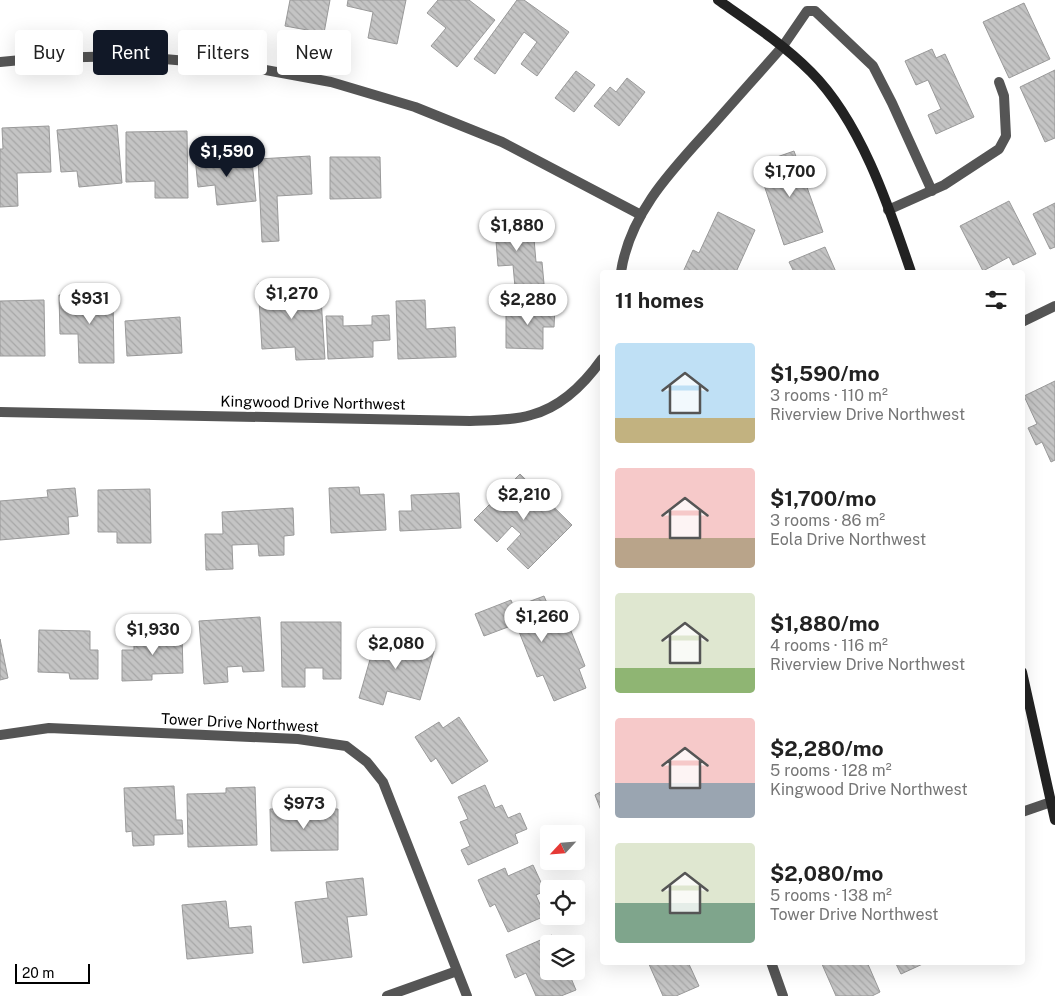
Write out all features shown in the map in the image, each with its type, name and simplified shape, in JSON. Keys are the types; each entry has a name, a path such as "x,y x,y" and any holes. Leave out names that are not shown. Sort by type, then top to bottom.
{"main road":[{"path":"718,0 783,46 812,73 834,99 858,139 882,191 910,270"},
{"path":"1025,685 1055,820"}],"street":[{"path":"621,270 630,235 660,186 783,46 807,11 815,11 873,66 932,191"},
{"path":"0,62 42,58 130,56 244,66 331,82 415,107 502,142 641,215"},
{"path":"888,210 944,185 999,150 1006,136 1004,96 999,82"},
{"path":"1025,321 1055,306"},
{"name":"Kingwood Drive Northwest","path":"0,412 460,421 510,419 532,415 551,408 566,398 593,373 600,362"},
{"name":"Tower Drive Northwest","path":"0,735 49,728 298,739 346,746 367,762 383,782 467,996"},
{"path":"1025,811 1051,802"},
{"path":"772,965 783,996"},
{"path":"387,996 457,971"}],"building":[{"path":"290,0 330,0 325,30 307,30 285,26"},
{"path":"348,0 406,0 397,44 368,38 373,12 347,6"},
{"path":"438,0 469,0 495,20 457,67 431,46 446,28 427,13"},
{"path":"517,0 524,0 569,32 537,76 521,64 537,42 524,32 495,74 474,59"},
{"path":"1024,3 1050,59 1009,78 983,22"},
{"path":"932,49 936,58 945,54 974,117 936,134 928,115 941,109 928,80 916,85 905,61"},
{"path":"1055,70 1055,138 1045,142 1020,87"},
{"path":"576,71 595,85 574,112 555,98"},
{"path":"627,78 645,92 619,126 594,106 610,87 616,92"},
{"path":"117,125 122,183 79,187 77,171 61,172 57,130"},
{"path":"49,126 51,172 17,173 18,206 0,207 0,149 3,149 2,128"},
{"path":"187,131 188,198 155,198 155,181 126,182 126,132"},
{"path":"794,151 823,232 784,245 757,164"},
{"path":"236,153 237,162 252,161 256,201 217,205 215,185 198,187 195,157"},
{"path":"310,156 312,194 277,196 279,241 262,242 258,159"},
{"path":"330,157 380,157 381,198 330,199"},
{"path":"1009,201 1036,254 1013,265 1009,257 982,270 960,226"},
{"path":"1055,203 1055,247 1050,249 1033,214"},
{"path":"718,212 755,230 737,270 684,270 693,250 699,253"},
{"path":"518,214 520,240 534,239 536,262 542,262 544,284 515,287 513,265 498,266 494,215"},
{"path":"825,247 835,270 793,270 789,262"},
{"path":"284,282 284,292 300,292 300,284 320,283 325,359 296,360 295,347 262,349 258,284"},
{"path":"113,294 114,363 79,363 78,334 60,334 59,295"},
{"path":"44,300 45,356 0,356 0,301"},
{"path":"425,300 426,329 455,327 456,357 398,359 396,301"},
{"path":"506,307 555,307 554,327 543,327 543,349 506,348"},
{"path":"389,315 390,340 373,341 373,357 328,359 326,316 343,316 343,326 372,325 372,316"},
{"path":"180,317 182,353 127,356 125,321"},
{"path":"1055,381 1055,460 1051,462 1042,442 1036,445 1028,428 1037,424 1025,396"},
{"path":"520,474 572,525 528,569 507,549 521,534 512,526 497,542 474,520"},
{"path":"359,487 360,495 384,494 386,530 331,533 329,488"},
{"path":"75,488 78,516 68,517 69,534 0,540 0,501 48,497 47,490"},
{"path":"150,489 151,543 117,543 117,532 98,532 98,490"},
{"path":"459,493 461,528 400,531 399,511 412,511 411,495"},
{"path":"293,508 294,535 284,536 284,555 259,556 258,544 232,545 233,569 206,570 205,534 223,534 222,512"},
{"path":"544,596 550,610 561,606 585,666 579,669 586,688 554,701 543,675 537,677 516,624 484,636 475,614 511,600 519,621 533,615 528,602"},
{"path":"260,617 264,671 243,672 242,666 227,667 228,682 204,684 199,621"},
{"path":"281,622 341,622 341,679 323,679 323,668 305,668 305,687 282,687"},
{"path":"39,630 90,631 90,650 98,650 98,679 70,679 69,673 38,672"},
{"path":"182,632 183,673 152,674 152,680 122,681 122,650 134,650 134,633"},
{"path":"377,635 434,651 420,700 387,691 383,705 359,698"},
{"path":"0,639 8,678 0,680"},
{"path":"459,717 488,761 452,784 436,758 431,762 415,737 439,722 443,728"},
{"path":"485,785 495,808 502,805 508,818 520,813 527,829 515,834 518,843 468,865 461,850 470,846 460,822 468,819 458,797"},
{"path":"174,786 176,820 182,820 183,834 154,835 154,845 133,846 132,831 126,832 124,788"},
{"path":"255,787 257,845 188,847 187,794 226,793 226,788"},
{"path":"600,792 600,808 595,795"},
{"path":"270,809 338,809 338,850 271,851"},
{"path":"533,865 540,880 540,893 536,895 540,904 540,918 508,932 495,904 490,907 478,880 505,868 508,876"},
{"path":"363,878 367,915 347,917 352,957 303,963 295,902 328,898 326,882"},
{"path":"226,901 229,928 251,926 253,953 187,959 182,905"},
{"path":"540,940 540,980 572,980 576,990 561,996 536,996 526,973 515,978 506,955"},
{"path":"649,965 689,965 699,986 676,996 663,996"},
{"path":"822,965 868,965 880,992 872,996 836,996"},
{"path":"896,965 920,965 901,974"}]}
